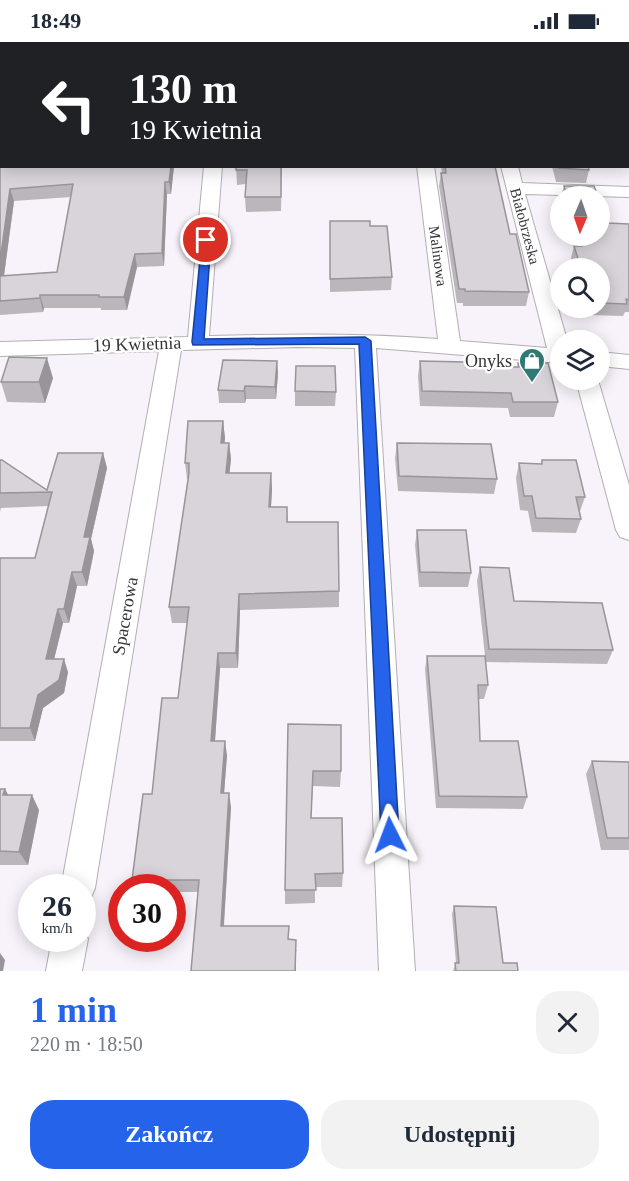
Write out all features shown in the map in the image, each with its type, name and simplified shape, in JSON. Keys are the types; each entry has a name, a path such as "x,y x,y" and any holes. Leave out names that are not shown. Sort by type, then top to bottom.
{"street":[{"name":"Spacerowa","path":"81,874 184,343 213,168"},
{"name":"Malinowa","path":"425,168 450,346"},
{"name":"Białobrzeska","path":"509,168 553,330"},
{"path":"514,188 629,192"},
{"name":"19 Kwietnia","path":"0,349 184,343 365,341 550,355"},
{"path":"365,341 397,971"},
{"path":"610,360 629,362"},
{"path":"591,390 629,530"},
{"path":"64,971 68,952"}],"building":[{"path":"0,168 171,168 169,182 165,182 162,253 135,254 124,297 40,295 40,298 0,301 0,276 57,272 73,184 10,189 0,262"},
{"path":"236,168 281,168 281,197 245,197 247,170 236,170"},
{"path":"445,168 495,168 510,234 516,234 529,292 459,289 441,173 446,173"},
{"path":"559,168 588,168 589,170"},
{"path":"330,221 370,221 370,226 387,226 392,277 330,279"},
{"path":"610,223 629,224 629,300 626,299 627,304 610,303 610,258 578,258 574,246 610,246"},
{"path":"9,357 47,358 39,382 1,382"},
{"path":"223,360 277,361 275,387 245,386 244,391 218,390"},
{"path":"420,361 465,362 466,367 519,367 518,363 548,363 550,390 555,390 558,402 513,402 511,393 422,391"},
{"path":"296,366 335,366 336,392 295,391"},
{"path":"188,421 223,421 221,443 229,443 226,473 271,473 269,507 287,507 287,522 338,522 339,591 239,594 236,653 218,653 211,741 225,741 221,793 229,793 221,926 289,926 288,939 296,940 295,971 191,971 199,880 186,880 186,874 133,874 143,794 152,794 162,698 178,698 189,607 169,607 189,473 189,463 185,463"},
{"path":"397,443 491,444 497,479 399,476"},
{"path":"58,453 103,453 84,537 90,537 82,572 72,572 64,609 58,609 46,659 64,659 59,680 38,695 30,728 0,728 0,558 35,558 52,492 0,493 0,460 47,490"},
{"path":"542,460 576,460 585,497 576,497 581,519 536,518 532,496 524,496 519,463 542,464"},
{"path":"417,530 466,530 471,573 420,572"},
{"path":"480,567 509,568 514,601 602,603 613,650 489,649"},
{"path":"427,656 485,656 488,685 478,685 480,741 518,741 527,797 439,796"},
{"path":"288,724 341,725 341,771 313,771 311,818 342,818 343,873 315,874 316,890 285,890"},
{"path":"592,761 629,762 629,838 607,838"},
{"path":"0,789 5,789 3,795 32,795 19,852 0,851"},
{"path":"454,906 496,907 503,963 517,963 518,971 456,971 455,963 459,963"}],"place":[{"name":"Onyks","path":"532,384"}],"route":[{"path":"206,240 198,342 365,341 390,835"}]}
